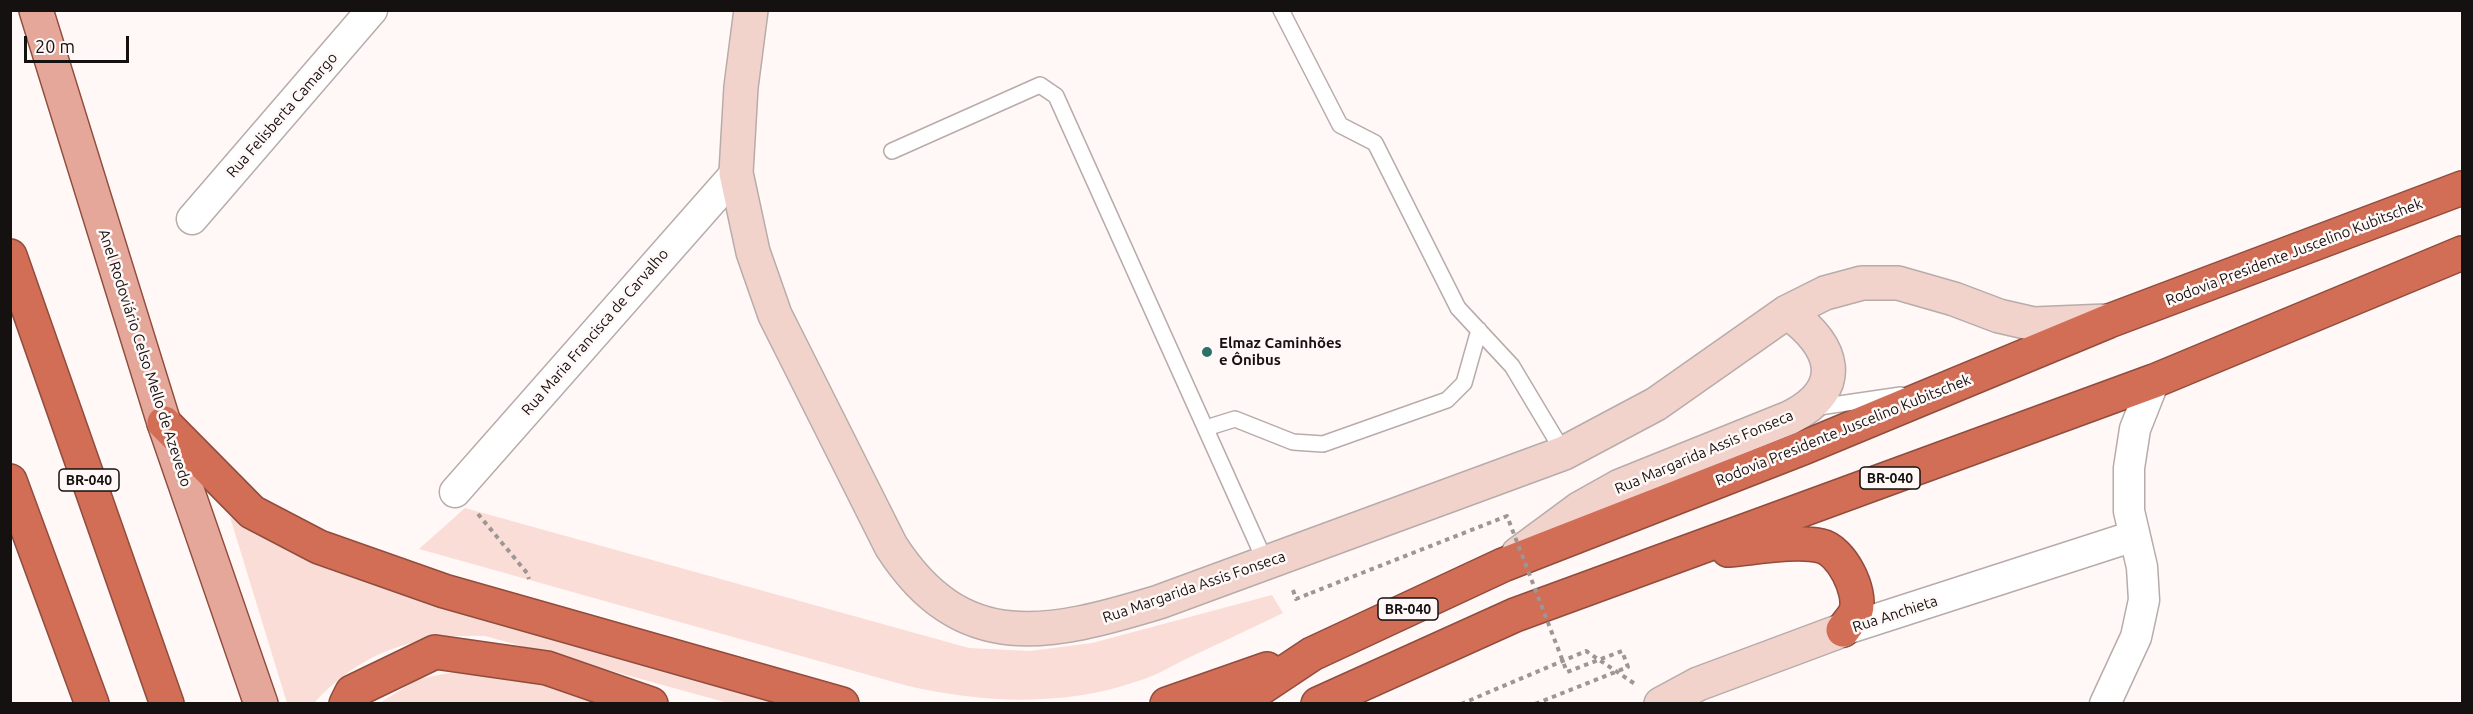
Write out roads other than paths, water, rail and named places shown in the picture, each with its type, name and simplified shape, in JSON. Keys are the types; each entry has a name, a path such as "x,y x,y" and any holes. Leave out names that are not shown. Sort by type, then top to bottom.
{"highway":[{"name":"Rodovia Presidente Juscelino Kubitschek","path":"1237,704 1312,654 1503,565 1803,448 2109,321 2463,188"},
{"name":"BR-040","path":"1318,704 1515,615 2154,381 2463,253"},
{"name":"BR-040","path":"10,256 167,704"},
{"path":"164,423 252,512 309,542 444,591 842,704"},
{"path":"10,481 92,704"},
{"path":"1687,553 1787,545 1822,546 1847,567 1855,588 1856,610 1844,630"},
{"path":"346,704 352,692 435,652 547,668 651,704"},
{"path":"1167,704 1312,654"}],"main road":[{"name":"Anel Rodoviário Celso Mello de Azevedo","path":"36,10 164,423 261,704"}],"street":[{"name":"Rua Felisberta Camargo","path":"192,219 372,10"},
{"name":"Rua Margarida Assis Fonseca","path":"751,10 741,87 736,173 753,252 775,315 891,546 903,565 923,588 941,603 966,616 995,625 1029,630 1062,626 1098,620 1159,602 1564,453 1656,404 1787,312 1825,293 1862,283 1898,283 1954,299 1999,316 2034,324 2109,321"},
{"name":"Rua Maria Francisca de Carvalho","path":"455,492 736,173"},
{"name":"Rua Margarida Assis Fonseca","path":"1503,565 1579,509 1620,486 1806,409 1825,388 1828,371 1826,355 1816,337 1787,312"},
{"path":"2104,704 2136,637 2144,600 2142,567 2129,511 2129,468 2135,429 2154,381"},
{"name":"Rua Anchieta","path":"1661,703 1698,684 1844,630 2134,536"}],"lane":[{"path":"1281,10 1340,125 1376,143 1458,308 1512,366 1564,453"},
{"path":"892,152 1040,85 1056,96 1266,563"},
{"path":"1206,428 1235,419 1293,442 1323,444 1447,400 1464,383 1479,330"},
{"path":"1806,409 1949,387"}],"place":[{"name":"Elmaz Caminhões e Ônibus","path":"1207,352"}]}
